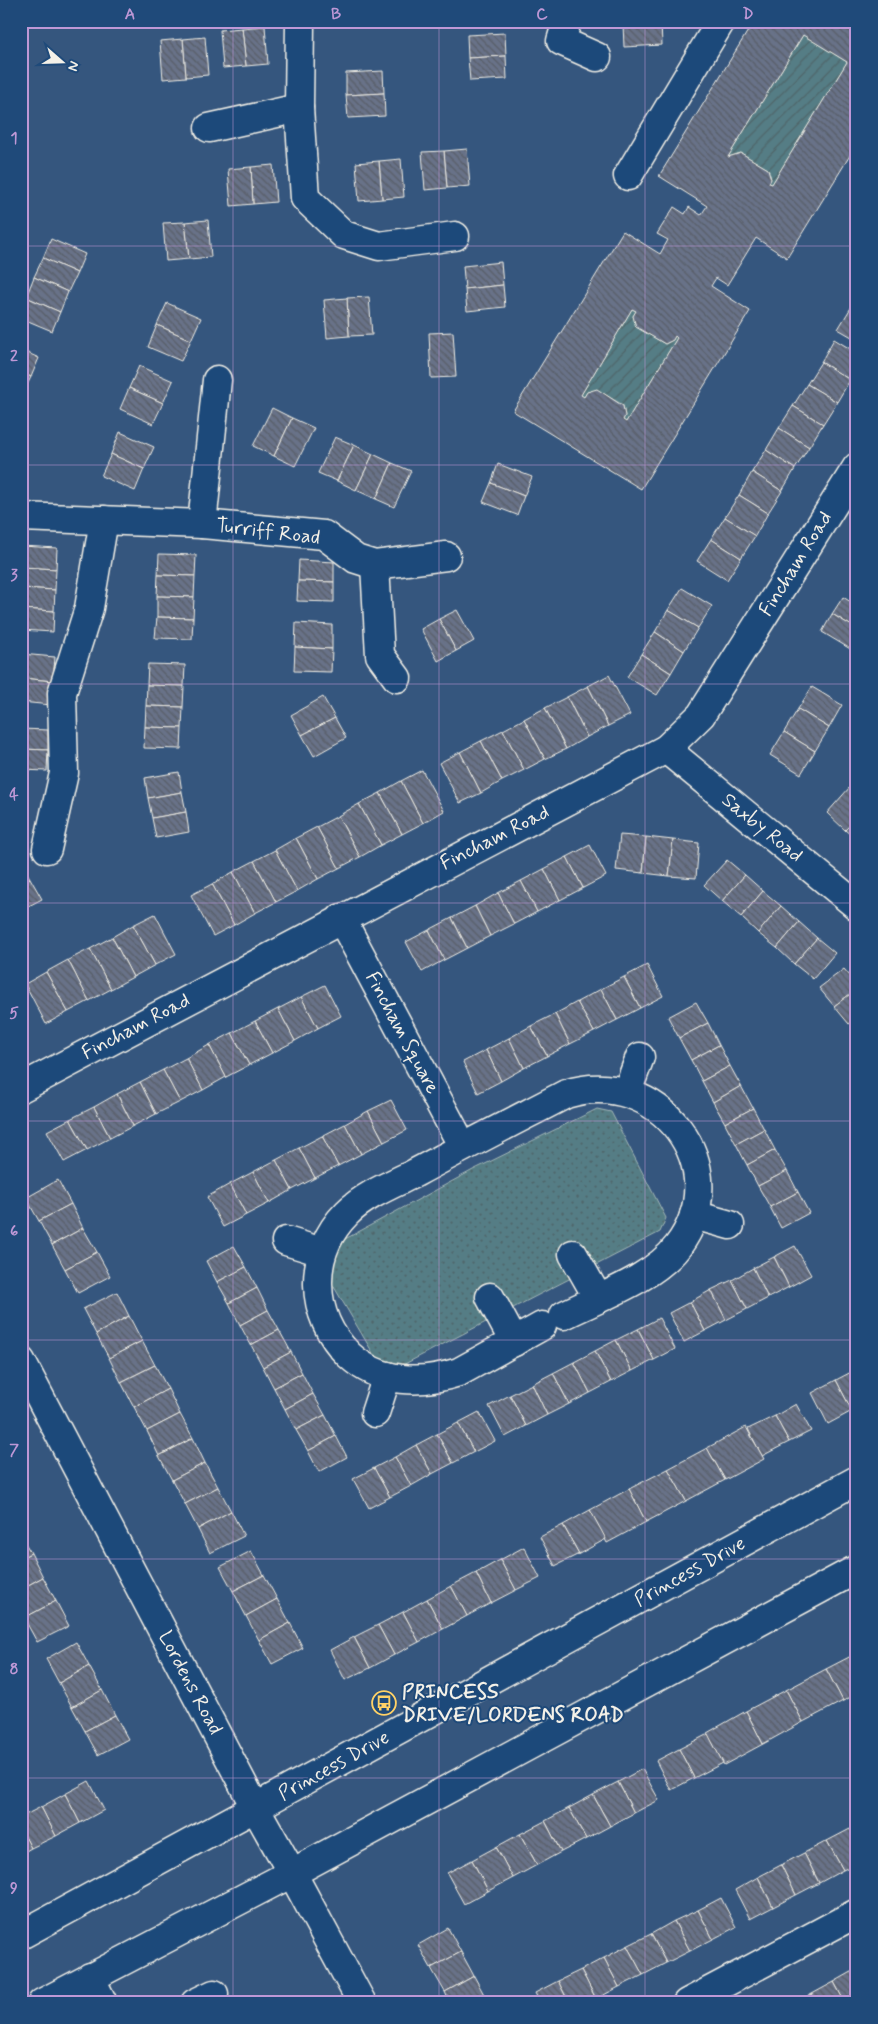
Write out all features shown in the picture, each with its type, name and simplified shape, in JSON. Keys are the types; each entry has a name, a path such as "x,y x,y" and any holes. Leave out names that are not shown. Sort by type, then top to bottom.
{"street":[{"path":"300,21 299,108 305,198 344,235 378,246 455,236"},
{"path":"567,21 561,41 597,57"},
{"path":"628,176 721,21"},
{"path":"209,128 299,108"},
{"name":"Turriff Road","path":"202,524 217,380"},
{"name":"Fincham Road","path":"21,1088 341,918 666,749 701,715 857,467"},
{"name":"Turriff Road","path":"21,517 202,524 324,535 356,559 375,565 446,556"},
{"path":"47,848 64,773 62,693 90,608 104,520"},
{"path":"375,565 380,655 397,678"},
{"name":"Saxby Road","path":"666,749 857,906"},
{"name":"Fincham Square","path":"341,918 462,1148"},
{"path":"627,1092 640,1057"},
{"path":"598,1088 627,1092 643,1099 670,1118 688,1142 697,1171 694,1215 688,1230 679,1244 662,1263 459,1372 445,1376 418,1381 387,1376 352,1358 330,1334 318,1302 317,1285 322,1252 336,1225 358,1202 566,1094 582,1089 598,1088"},
{"path":"694,1215 730,1225"},
{"path":"286,1241 322,1252"},
{"path":"573,1254 598,1298"},
{"path":"490,1297 514,1342"},
{"name":"Lordens Road","path":"21,1361 256,1809 362,2003"},
{"path":"375,1412 387,1376"},
{"name":"Princess Drive","path":"21,1935 256,1809 857,1480"},
{"path":"42,2003 292,1873 857,1569"},
{"path":"687,2003 857,1913"},
{"path":"90,1977 104,2003"}],"green space":[{"path":"803,35 847,62 772,184 769,183 771,179 768,169 741,153 728,157"},
{"path":"632,309 636,311 633,316 636,327 665,344 673,340 675,336 677,338 626,422 623,420 625,416 623,405 597,390 587,392 584,397 581,395"},
{"path":"597,1109 611,1112 666,1218 660,1232 397,1368 377,1360 324,1270 334,1245 473,1170"}],"building":[{"path":"623,21 661,21 661,22 623,24"},
{"path":"754,21 857,21 857,144 787,258 756,238 727,285 716,278 711,286 750,311 641,489 513,411 623,231 660,254 668,240 657,234 674,207 685,214 689,207 701,215 707,206 659,176","holes":["803,35 847,62 772,184 769,183 771,179 768,169 741,153 728,157","632,309 636,311 633,316 636,327 665,344 673,340 675,336 677,338 626,422 623,420 625,416 623,406 597,389 587,392 584,397 581,395"]},
{"path":"661,22 662,45 624,47 623,24"},
{"path":"265,26 268,64 246,66 242,28"},
{"path":"242,28 246,66 223,68 220,30"},
{"path":"505,33 506,56 468,58 467,35"},
{"path":"205,37 208,75 186,77 183,39"},
{"path":"183,39 186,77 163,79 160,41"},
{"path":"506,56 507,79 470,81 468,58"},
{"path":"383,71 384,93 346,95 346,73"},
{"path":"384,93 385,116 348,118 346,95"},
{"path":"467,149 470,186 447,188 444,151"},
{"path":"444,151 447,188 425,190 422,152"},
{"path":"401,159 404,197 382,199 379,161"},
{"path":"379,161 382,199 359,201 356,163"},
{"path":"273,165 276,202 253,204 251,167"},
{"path":"251,167 253,204 231,206 228,169"},
{"path":"208,220 211,257 189,259 185,222"},
{"path":"185,222 189,259 166,261 163,223"},
{"path":"51,239 85,254 77,273 43,258"},
{"path":"43,258 77,273 68,292 34,277"},
{"path":"501,262 503,285 465,289 463,266"},
{"path":"34,277 68,292 60,312 26,297"},
{"path":"503,285 505,307 467,311 465,289"},
{"path":"26,297 60,312 52,331 21,318 21,308"},
{"path":"369,297 372,335 349,336 347,298"},
{"path":"347,298 349,336 327,338 324,300"},
{"path":"167,303 201,318 191,340 157,325"},
{"path":"852,306 857,309 857,340 838,329"},
{"path":"157,325 191,340 181,361 148,347"},
{"path":"453,332 456,377 431,378 429,333"},
{"path":"834,339 857,353 857,369 850,380 821,362"},
{"path":"21,350 39,358 31,377 21,372"},
{"path":"821,362 850,380 837,402 807,384"},
{"path":"139,366 173,381 163,403 129,388"},
{"path":"21,372 31,377 22,395 21,395"},
{"path":"807,384 837,402 823,424 793,406"},
{"path":"129,388 163,403 153,424 120,409"},
{"path":"793,406 823,424 809,447 779,428"},
{"path":"272,408 292,418 274,456 253,446"},
{"path":"292,418 314,428 295,466 274,456"},
{"path":"779,428 809,447 795,469 766,450"},
{"path":"120,432 154,447 144,469 111,454"},
{"path":"335,437 354,445 337,481 318,473"},
{"path":"354,445 373,454 356,490 337,481"},
{"path":"766,450 795,469 782,491 752,472"},
{"path":"111,454 144,469 135,491 101,476"},
{"path":"373,454 392,463 376,499 356,490"},
{"path":"392,463 411,471 394,507 376,499"},
{"path":"498,464 532,477 524,496 491,483"},
{"path":"752,472 782,491 768,513 739,495"},
{"path":"491,483 524,496 517,515 483,502"},
{"path":"739,495 768,513 755,536 725,517"},
{"path":"725,517 755,536 741,558 711,539"},
{"path":"711,539 741,558 727,580 697,561"},
{"path":"21,546 57,548 56,569 21,567"},
{"path":"159,554 196,555 195,576 158,575"},
{"path":"299,560 334,562 334,582 298,581"},
{"path":"21,567 56,569 55,590 21,588"},
{"path":"158,575 195,576 194,597 157,596"},
{"path":"298,581 334,582 334,602 297,601"},
{"path":"21,588 55,590 54,611 21,609"},
{"path":"682,588 712,606 698,628 668,610"},
{"path":"157,596 194,597 193,618 157,617"},
{"path":"843,597 857,606 857,629 832,614"},
{"path":"21,609 54,611 53,632 21,630"},
{"path":"457,610 474,641 456,651 439,619"},
{"path":"668,610 698,628 684,651 655,632"},
{"path":"832,614 857,629 857,642 852,650 822,632"},
{"path":"157,617 193,618 192,639 155,638"},
{"path":"439,619 456,651 438,661 421,629"},
{"path":"296,623 332,625 332,649 295,647"},
{"path":"655,632 684,651 671,673 641,654"},
{"path":"295,647 332,649 331,672 294,671"},
{"path":"21,654 55,657 53,681 21,678"},
{"path":"641,654 671,673 657,695 627,677"},
{"path":"148,664 185,665 184,686 147,685"},
{"path":"609,675 630,715 608,726 588,686"},
{"path":"21,678 53,681 51,705 21,702"},
{"path":"147,685 184,686 183,707 146,706"},
{"path":"588,686 608,726 587,737 567,697"},
{"path":"812,687 842,705 829,728 798,709"},
{"path":"323,697 335,718 302,735 291,715"},
{"path":"567,697 587,737 566,749 545,708"},
{"path":"146,706 183,707 182,728 145,727"},
{"path":"545,708 566,749 545,759 524,719"},
{"path":"798,709 829,728 815,751 784,732"},
{"path":"335,718 346,738 314,756 302,735"},
{"path":"524,719 545,759 524,770 503,730"},
{"path":"145,727 182,728 181,749 144,748"},
{"path":"21,729 48,730 48,750 21,749"},
{"path":"503,730 524,770 502,781 481,741"},
{"path":"784,732 815,751 801,774 770,755"},
{"path":"481,741 502,781 481,793 460,752"},
{"path":"21,749 48,750 47,771 21,770"},
{"path":"460,752 481,793 460,803 439,763"},
{"path":"422,770 444,811 423,823 401,781"},
{"path":"179,772 182,792 148,798 145,778"},
{"path":"401,781 423,823 402,834 380,793"},
{"path":"850,787 857,794 857,818 845,830 827,813"},
{"path":"182,792 186,812 152,818 148,798"},
{"path":"380,793 402,834 381,845 359,804"},
{"path":"359,804 381,845 360,857 338,816"},
{"path":"186,812 189,832 156,838 152,818"},
{"path":"338,816 360,857 339,868 317,827"},
{"path":"857,818 857,840 845,830"},
{"path":"317,827 339,868 318,879 296,838"},
{"path":"620,835 646,837 643,873 616,870"},
{"path":"646,837 673,840 669,876 643,873"},
{"path":"296,838 318,879 297,891 275,850"},
{"path":"673,840 699,843 696,878 669,876"},
{"path":"590,845 606,876 583,888 567,857"},
{"path":"275,850 297,891 276,902 254,861"},
{"path":"567,857 583,888 560,900 544,869"},
{"path":"727,860 745,875 722,901 704,885"},
{"path":"254,861 276,902 255,913 233,872"},
{"path":"21,862 30,878 21,883"},
{"path":"544,869 560,900 537,912 521,881"},
{"path":"233,872 255,913 234,925 212,884"},
{"path":"745,875 763,891 741,917 722,901"},
{"path":"30,878 42,899 21,910 21,883"},
{"path":"521,881 537,912 514,924 498,893"},
{"path":"212,884 234,925 213,936 191,895"},
{"path":"763,891 781,906 758,933 741,917"},
{"path":"498,893 514,924 490,936 475,906"},
{"path":"475,906 490,936 467,948 452,918"},
{"path":"781,906 799,922 777,948 758,933"},
{"path":"155,914 176,954 155,965 133,925"},
{"path":"452,918 467,948 444,960 429,930"},
{"path":"799,922 817,938 794,964 777,948"},
{"path":"133,925 155,965 133,977 112,937"},
{"path":"429,930 444,960 422,972 406,942"},
{"path":"112,937 133,977 111,989 90,949"},
{"path":"817,938 835,953 813,979 794,964"},
{"path":"90,949 111,989 89,1001 68,960"},
{"path":"68,960 89,1001 68,1012 46,972"},
{"path":"647,965 663,996 640,1008 624,977"},
{"path":"844,969 857,984 857,989 834,1006 819,988"},
{"path":"46,972 68,1012 46,1024 25,984"},
{"path":"624,977 640,1008 617,1020 601,989"},
{"path":"325,985 341,1016 318,1028 301,997"},
{"path":"601,989 617,1020 594,1032 577,1002"},
{"path":"857,989 857,1019 849,1024 834,1006"},
{"path":"301,997 318,1028 295,1041 278,1009"},
{"path":"577,1002 594,1032 570,1044 555,1014"},
{"path":"696,1002 708,1023 679,1038 668,1017"},
{"path":"278,1009 295,1041 272,1053 255,1021"},
{"path":"555,1014 570,1044 547,1056 531,1026"},
{"path":"255,1021 272,1053 249,1065 232,1033"},
{"path":"708,1023 719,1045 691,1060 679,1038"},
{"path":"531,1026 547,1056 524,1068 509,1038"},
{"path":"232,1033 249,1065 226,1077 209,1045"},
{"path":"509,1038 524,1068 501,1081 486,1050"},
{"path":"209,1045 226,1077 203,1090 186,1058"},
{"path":"719,1045 730,1066 702,1081 691,1060"},
{"path":"486,1050 501,1081 478,1093 463,1062"},
{"path":"186,1058 203,1090 180,1102 163,1070"},
{"path":"730,1066 741,1086 713,1102 702,1081"},
{"path":"163,1070 180,1102 156,1114 140,1082"},
{"path":"140,1082 156,1114 133,1126 117,1094"},
{"path":"741,1086 753,1108 725,1123 713,1102"},
{"path":"117,1094 133,1126 110,1138 94,1107"},
{"path":"391,1100 407,1130 384,1142 368,1111"},
{"path":"94,1107 110,1138 87,1150 70,1119"},
{"path":"753,1108 764,1129 736,1144 725,1123"},
{"path":"368,1111 384,1142 361,1154 345,1124"},
{"path":"70,1119 87,1150 64,1162 47,1131"},
{"path":"345,1124 361,1154 338,1166 322,1136"},
{"path":"764,1129 775,1150 747,1165 736,1144"},
{"path":"322,1136 338,1166 315,1178 299,1148"},
{"path":"299,1148 315,1178 292,1190 276,1160"},
{"path":"775,1150 787,1171 758,1186 747,1165"},
{"path":"276,1160 292,1190 269,1203 253,1172"},
{"path":"787,1171 798,1192 770,1207 758,1186"},
{"path":"253,1172 269,1203 246,1215 230,1184"},
{"path":"58,1180 71,1204 39,1221 26,1198"},
{"path":"230,1184 246,1215 223,1227 207,1197"},
{"path":"798,1192 809,1213 781,1228 770,1207"},
{"path":"71,1204 83,1228 52,1245 39,1221"},
{"path":"83,1228 97,1252 65,1269 52,1245"},
{"path":"234,1246 246,1267 217,1282 206,1261"},
{"path":"795,1246 811,1275 789,1287 774,1257"},
{"path":"97,1252 110,1276 78,1293 65,1269"},
{"path":"774,1257 789,1287 768,1298 753,1268"},
{"path":"246,1267 257,1288 229,1303 217,1282"},
{"path":"753,1268 768,1298 747,1309 732,1280"},
{"path":"732,1280 747,1309 726,1320 711,1290"},
{"path":"257,1288 268,1310 240,1325 229,1303"},
{"path":"711,1290 726,1320 705,1331 690,1302"},
{"path":"117,1292 129,1316 96,1334 83,1309"},
{"path":"690,1302 705,1331 684,1342 669,1313"},
{"path":"268,1310 279,1330 251,1345 240,1325"},
{"path":"129,1316 142,1341 109,1358 96,1334"},
{"path":"659,1318 675,1349 654,1360 638,1329"},
{"path":"638,1329 654,1360 632,1371 616,1340"},
{"path":"279,1330 291,1352 263,1367 251,1345"},
{"path":"616,1340 632,1371 611,1382 595,1351"},
{"path":"142,1341 155,1365 121,1382 109,1358"},
{"path":"595,1351 611,1382 590,1393 574,1362"},
{"path":"291,1352 302,1373 274,1388 263,1367"},
{"path":"574,1362 590,1393 569,1404 553,1373"},
{"path":"155,1365 168,1389 134,1407 121,1382"},
{"path":"857,1369 857,1408 852,1411 836,1380"},
{"path":"302,1373 313,1394 285,1409 274,1388"},
{"path":"553,1373 569,1404 547,1415 532,1384"},
{"path":"836,1380 852,1411 828,1424 812,1393"},
{"path":"532,1384 547,1415 526,1426 510,1395"},
{"path":"168,1389 180,1414 147,1431 134,1407"},
{"path":"313,1394 325,1415 296,1430 285,1409"},
{"path":"510,1395 526,1426 505,1437 489,1406"},
{"path":"796,1404 811,1431 789,1442 775,1416"},
{"path":"479,1412 495,1441 474,1452 458,1423"},
{"path":"180,1414 193,1438 159,1456 147,1431"},
{"path":"325,1415 336,1436 308,1451 296,1430"},
{"path":"775,1416 789,1442 762,1456 748,1429"},
{"path":"458,1423 474,1452 453,1463 437,1434"},
{"path":"746,1427 764,1459 725,1480 707,1448"},
{"path":"437,1434 453,1463 432,1474 416,1445"},
{"path":"336,1436 347,1457 319,1472 308,1451"},
{"path":"193,1438 205,1463 172,1480 159,1456"},
{"path":"416,1445 432,1474 411,1486 395,1457"},
{"path":"707,1448 725,1480 686,1501 668,1469"},
{"path":"395,1457 411,1486 390,1497 374,1468"},
{"path":"205,1463 218,1487 185,1504 172,1480"},
{"path":"374,1468 390,1497 369,1508 353,1479"},
{"path":"668,1469 686,1501 646,1522 629,1489"},
{"path":"218,1487 231,1511 198,1529 185,1504"},
{"path":"629,1489 646,1522 607,1543 590,1510"},
{"path":"590,1510 606,1539 579,1554 563,1525"},
{"path":"231,1511 244,1536 210,1553 198,1529"},
{"path":"563,1525 579,1554 555,1566 540,1537"},
{"path":"21,1536 31,1553 21,1558"},
{"path":"524,1547 540,1578 516,1590 500,1560"},
{"path":"251,1551 264,1575 233,1591 220,1567"},
{"path":"31,1553 43,1577 21,1589 21,1558"},
{"path":"500,1560 516,1590 491,1603 476,1573"},
{"path":"476,1573 491,1603 467,1616 451,1586"},
{"path":"264,1575 277,1599 246,1616 233,1591"},
{"path":"43,1577 56,1601 24,1618 21,1613 21,1589"},
{"path":"451,1586 467,1616 443,1629 427,1599"},
{"path":"277,1599 290,1623 259,1640 246,1616"},
{"path":"427,1599 443,1629 419,1642 403,1612"},
{"path":"56,1601 69,1626 37,1642 24,1618"},
{"path":"403,1612 419,1642 394,1655 378,1625"},
{"path":"290,1623 303,1648 272,1664 259,1640"},
{"path":"378,1625 394,1655 370,1668 354,1637"},
{"path":"354,1637 370,1668 345,1680 330,1650"},
{"path":"76,1642 89,1666 59,1683 46,1659"},
{"path":"857,1653 857,1694 843,1701 826,1669"},
{"path":"89,1666 102,1690 72,1707 59,1683"},
{"path":"826,1669 843,1701 803,1722 786,1690"},
{"path":"102,1690 115,1715 85,1731 72,1707"},
{"path":"786,1690 803,1722 763,1744 746,1711"},
{"path":"746,1711 763,1744 724,1765 707,1733"},
{"path":"115,1715 128,1739 98,1755 85,1731"},
{"path":"708,1734 723,1763 694,1778 679,1749"},
{"path":"679,1749 694,1778 671,1790 656,1761"},
{"path":"642,1769 659,1800 634,1813 618,1782"},
{"path":"89,1781 104,1810 80,1823 65,1794"},
{"path":"618,1782 634,1813 610,1826 593,1795"},
{"path":"65,1794 80,1823 56,1836 41,1807"},
{"path":"593,1795 610,1826 586,1839 569,1808"},
{"path":"41,1807 56,1836 31,1848 21,1829 21,1817"},
{"path":"569,1808 586,1839 561,1852 545,1821"},
{"path":"545,1821 561,1852 537,1865 520,1834"},
{"path":"21,1829 31,1848 21,1854"},
{"path":"850,1829 857,1841 857,1863 843,1870 827,1841"},
{"path":"520,1834 537,1865 513,1878 496,1847"},
{"path":"827,1841 843,1870 819,1883 804,1853"},
{"path":"496,1847 513,1878 488,1891 472,1860"},
{"path":"804,1853 819,1883 796,1895 781,1865"},
{"path":"472,1860 488,1891 464,1904 447,1873"},
{"path":"781,1865 796,1895 773,1907 758,1877"},
{"path":"758,1877 773,1907 750,1919 735,1890"},
{"path":"721,1898 736,1927 713,1939 698,1910"},
{"path":"698,1910 713,1939 690,1951 674,1921"},
{"path":"674,1921 690,1951 666,1963 651,1934"},
{"path":"448,1928 461,1952 431,1968 418,1945"},
{"path":"651,1934 666,1963 643,1975 627,1946"},
{"path":"627,1946 643,1975 619,1987 604,1958"},
{"path":"461,1952 474,1976 445,1992 431,1968"},
{"path":"604,1958 619,1987 596,1999 581,1970"},
{"path":"857,1969 857,2003 845,2003 834,1982"},
{"path":"581,1970 596,1999 589,2003 569,2003 558,1981"},
{"path":"474,1976 487,2000 482,2003 450,2003 445,1992"},
{"path":"558,1981 569,2003 540,2003 535,1993"},
{"path":"834,1982 845,2003 816,2003 812,1994"},
{"path":"812,1994 816,2003 795,2003"}],"place":[{"name":"PRINCESS DRIVE/LORDENS ROAD","path":"384,1703"}]}
